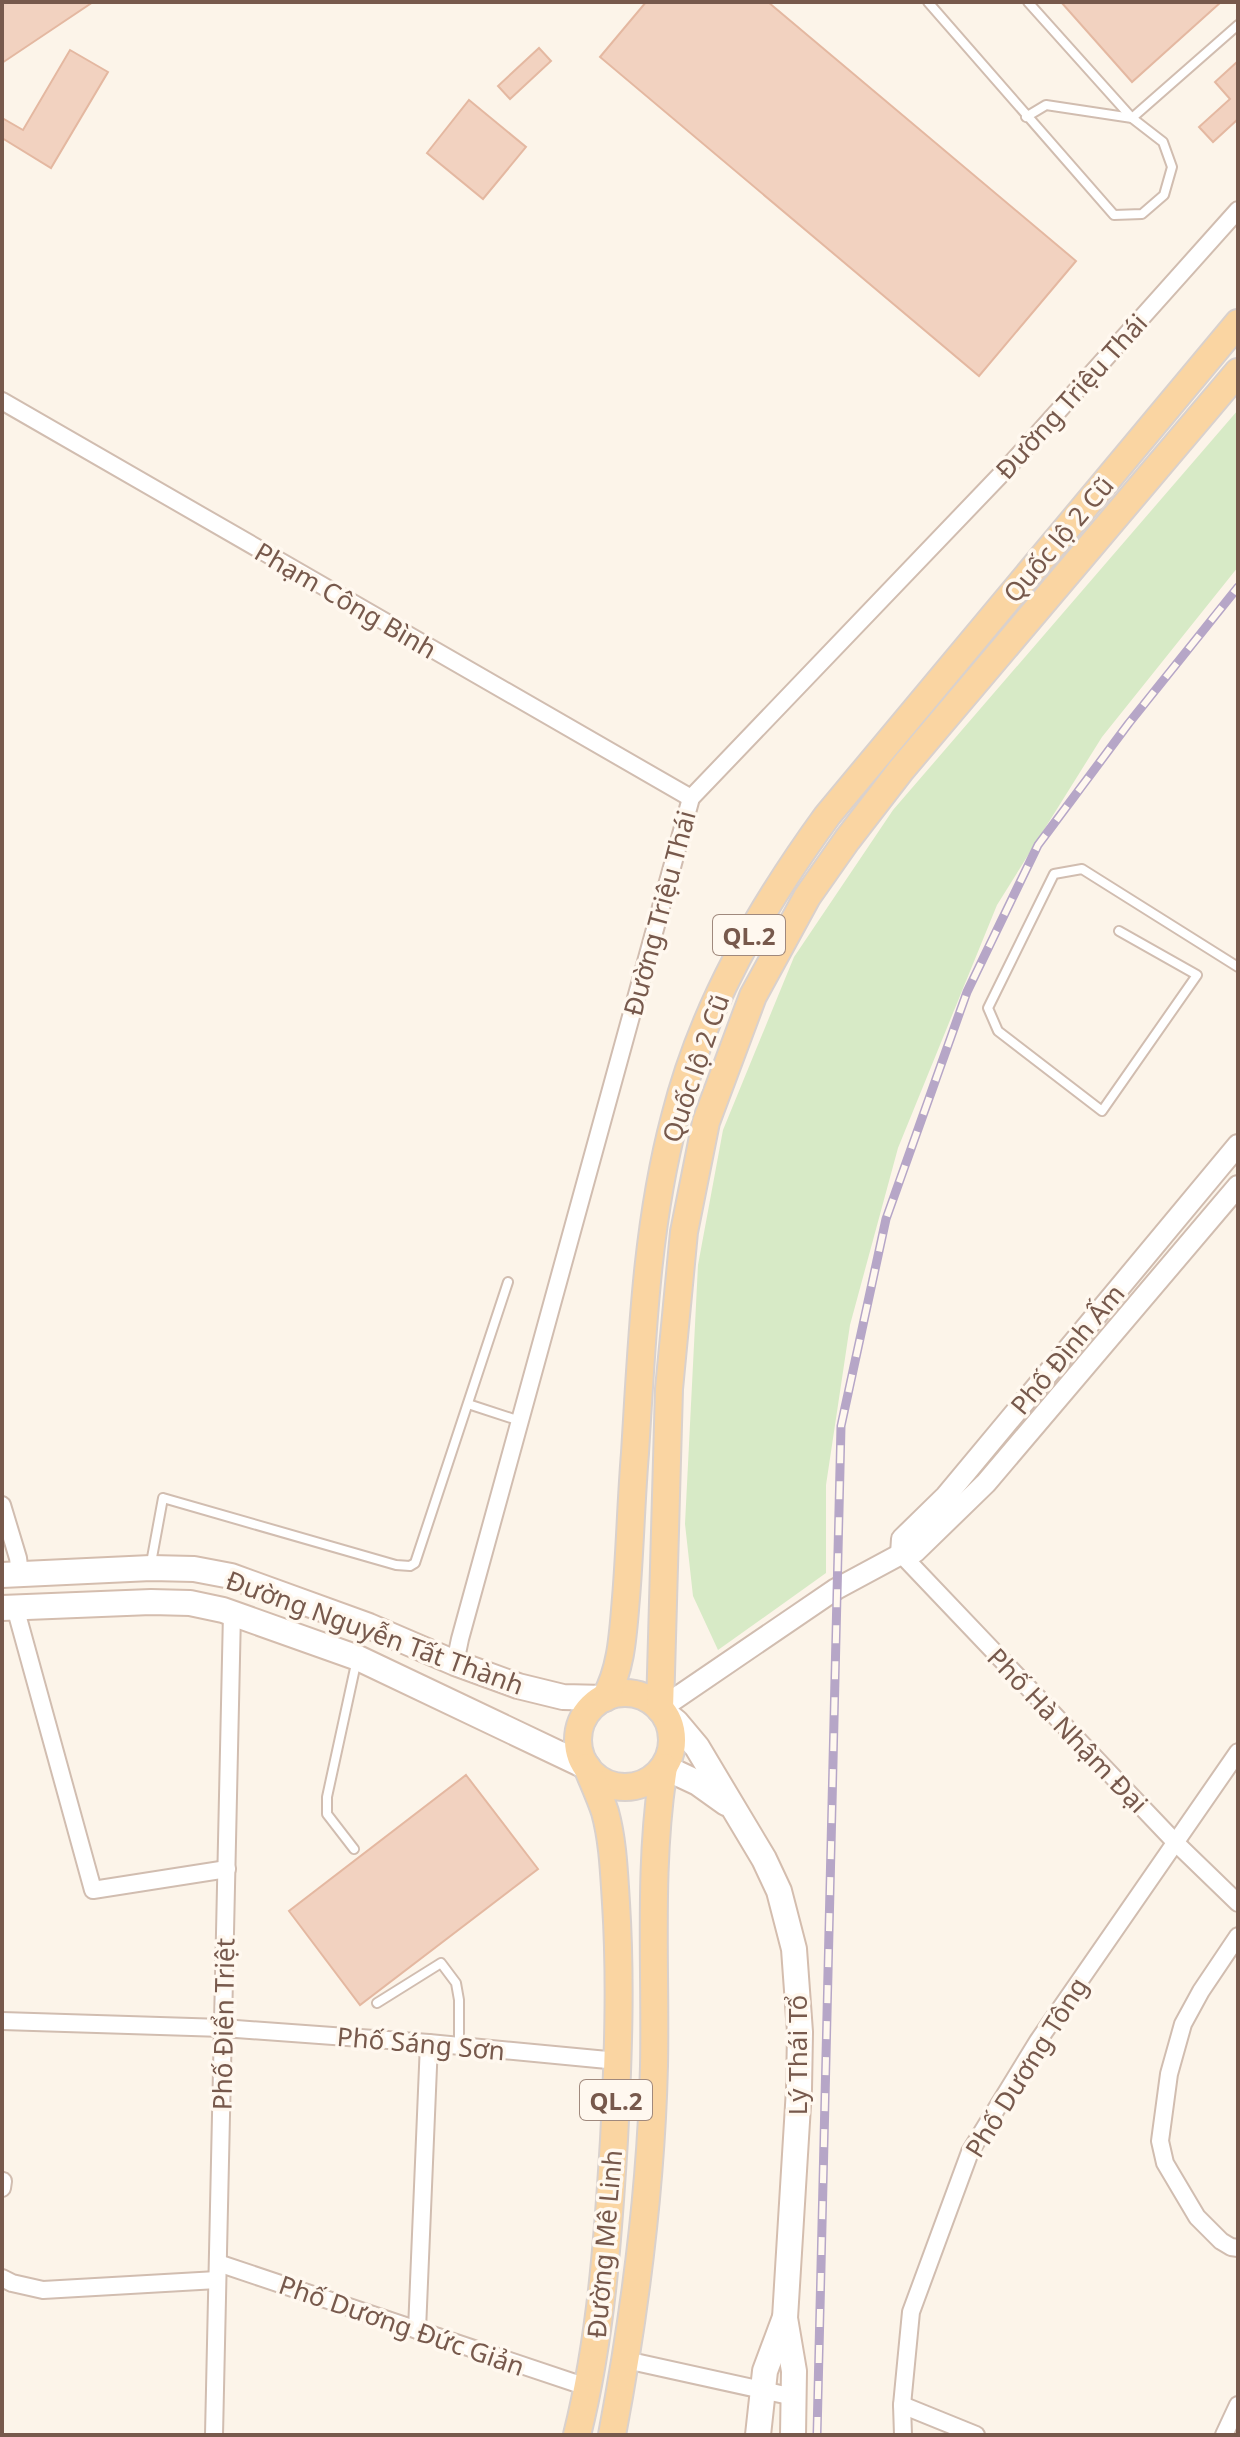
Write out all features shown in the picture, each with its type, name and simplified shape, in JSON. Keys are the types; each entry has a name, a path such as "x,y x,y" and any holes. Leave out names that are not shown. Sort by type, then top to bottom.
{"main road":[{"name":"Quốc lộ 2 Cũ","path":"605,1698 616,1674 625,1609 639,1390 656,1214 675,1115 721,990 767,902 827,816 1238,323"},
{"name":"Quốc lộ 2 Cũ","path":"660,1709 669,1389 684,1232 706,1122 753,996 807,897 892,781 1238,372"},
{"name":"Đường Nguyễn Tất Thành","path":"11,1575 151,1568 194,1569 231,1576 541,1693 605,1698"},
{"name":"Đường Nguyễn Tất Thành","path":"8,1608 164,1602 190,1603 232,1613 358,1658 587,1767"},
{"path":"605,1698 634,1694 660,1709"},
{"name":"QL.2","path":"587,1767 580,1753 580,1729 586,1714 605,1698"},
{"name":"QL.2","path":"660,1709 668,1722 672,1738 664,1767"},
{"name":"Lý Thái Tổ","path":"660,1709 697,1747 764,1859 779,1891 790,1929 800,2032 785,2318 794,2371 793,2435"},
{"path":"587,1767 604,1782 625,1787 647,1782 664,1767"},
{"name":"Đường Mê Linh","path":"577,2435 596,2337 618,2061 619,1962 613,1859 605,1814 587,1767"},
{"name":"Lý Thái Tổ","path":"664,1767 698,1783 731,1806"},
{"name":"Đường Mê Linh","path":"612,2435 626,2360 648,2173 654,2068 653,1859 664,1767"},
{"name":"Lý Thái Tổ","path":"758,2435 765,2371 785,2318"}],"street":[{"name":"Đường Triệu Thái","path":"455,1663 691,798 1009,466 1238,210"},
{"name":"Phạm Công Bình","path":"2,401 691,798"},
{"name":"Phố Đình Ấm","path":"901,1554 902,1539 946,1496 1238,1145"},
{"name":"Phố Đình Ấm","path":"660,1709 836,1589 901,1554 915,1552 986,1483 1238,1186"},
{"path":"2,1505 18,1558 11,1575"},
{"name":"Phố Hà Nhậm Đại","path":"901,1554 1176,1843 1238,1903"},
{"path":"8,1608 93,1890 227,1869"},
{"name":"Phố Điển Triệt","path":"214,2435 232,1613"},
{"name":"Phố Dương Tông","path":"903,2435 902,2405 911,2312 970,2152 1038,2041 1238,1752"},
{"path":"1238,1936 1183,2024 1169,2074 1160,2141 1165,2163 1197,2217 1221,2241 1238,2248"},
{"name":"Phố Sáng Sơn","path":"2,2021 223,2028 618,2061"},
{"path":"417,2330 429,2043"},
{"path":"2,2188 3,2181"},
{"name":"Phố Dương Đức Giản","path":"218,2263 587,2387"},
{"path":"2,2278 43,2290 217,2280"},
{"path":"626,2360 794,2397"},
{"path":"902,2405 976,2435"},
{"path":"1224,2435 1238,2405"}],"lane":[{"path":"928,2 1114,215 1142,214 1164,195 1172,167 1163,142 1132,118 1028,2"},
{"path":"1026,117 1046,105 1132,118 1238,25"},
{"path":"1119,931 1197,975 1102,1111 998,1031 988,1008 1054,874 1082,869 1238,967"},
{"path":"151,1568 163,1498 396,1565 410,1566 419,1558 508,1282"},
{"path":"468,1404 520,1421"},
{"path":"354,1849 327,1814 327,1797 358,1658"},
{"path":"377,2003 441,1963 456,1983 459,2046"}],"green space":[{"path":"1238,410 1238,567 1102,737 997,905 898,1148 850,1325 826,1485 826,1573 718,1650 693,1596 685,1524 698,1265 723,1130 794,957 893,810"}],"building":[{"path":"2,2 93,2 2,63"},
{"path":"646,2 768,2 1076,261 979,376 600,57"},
{"path":"1061,2 1221,2 1132,82"},
{"path":"539,48 551,61 510,99 498,86"},
{"path":"70,50 108,72 51,168 2,138 2,118 23,130"},
{"path":"1238,61 1238,119 1213,142 1199,127 1230,99 1215,82"},
{"path":"469,100 526,147 483,199 427,153"},
{"path":"466,1775 538,1869 360,2005 289,1911"}],"railway":[{"path":"817,2435 841,1426 886,1219 967,992 1038,845 1129,723 1238,587"}]}
